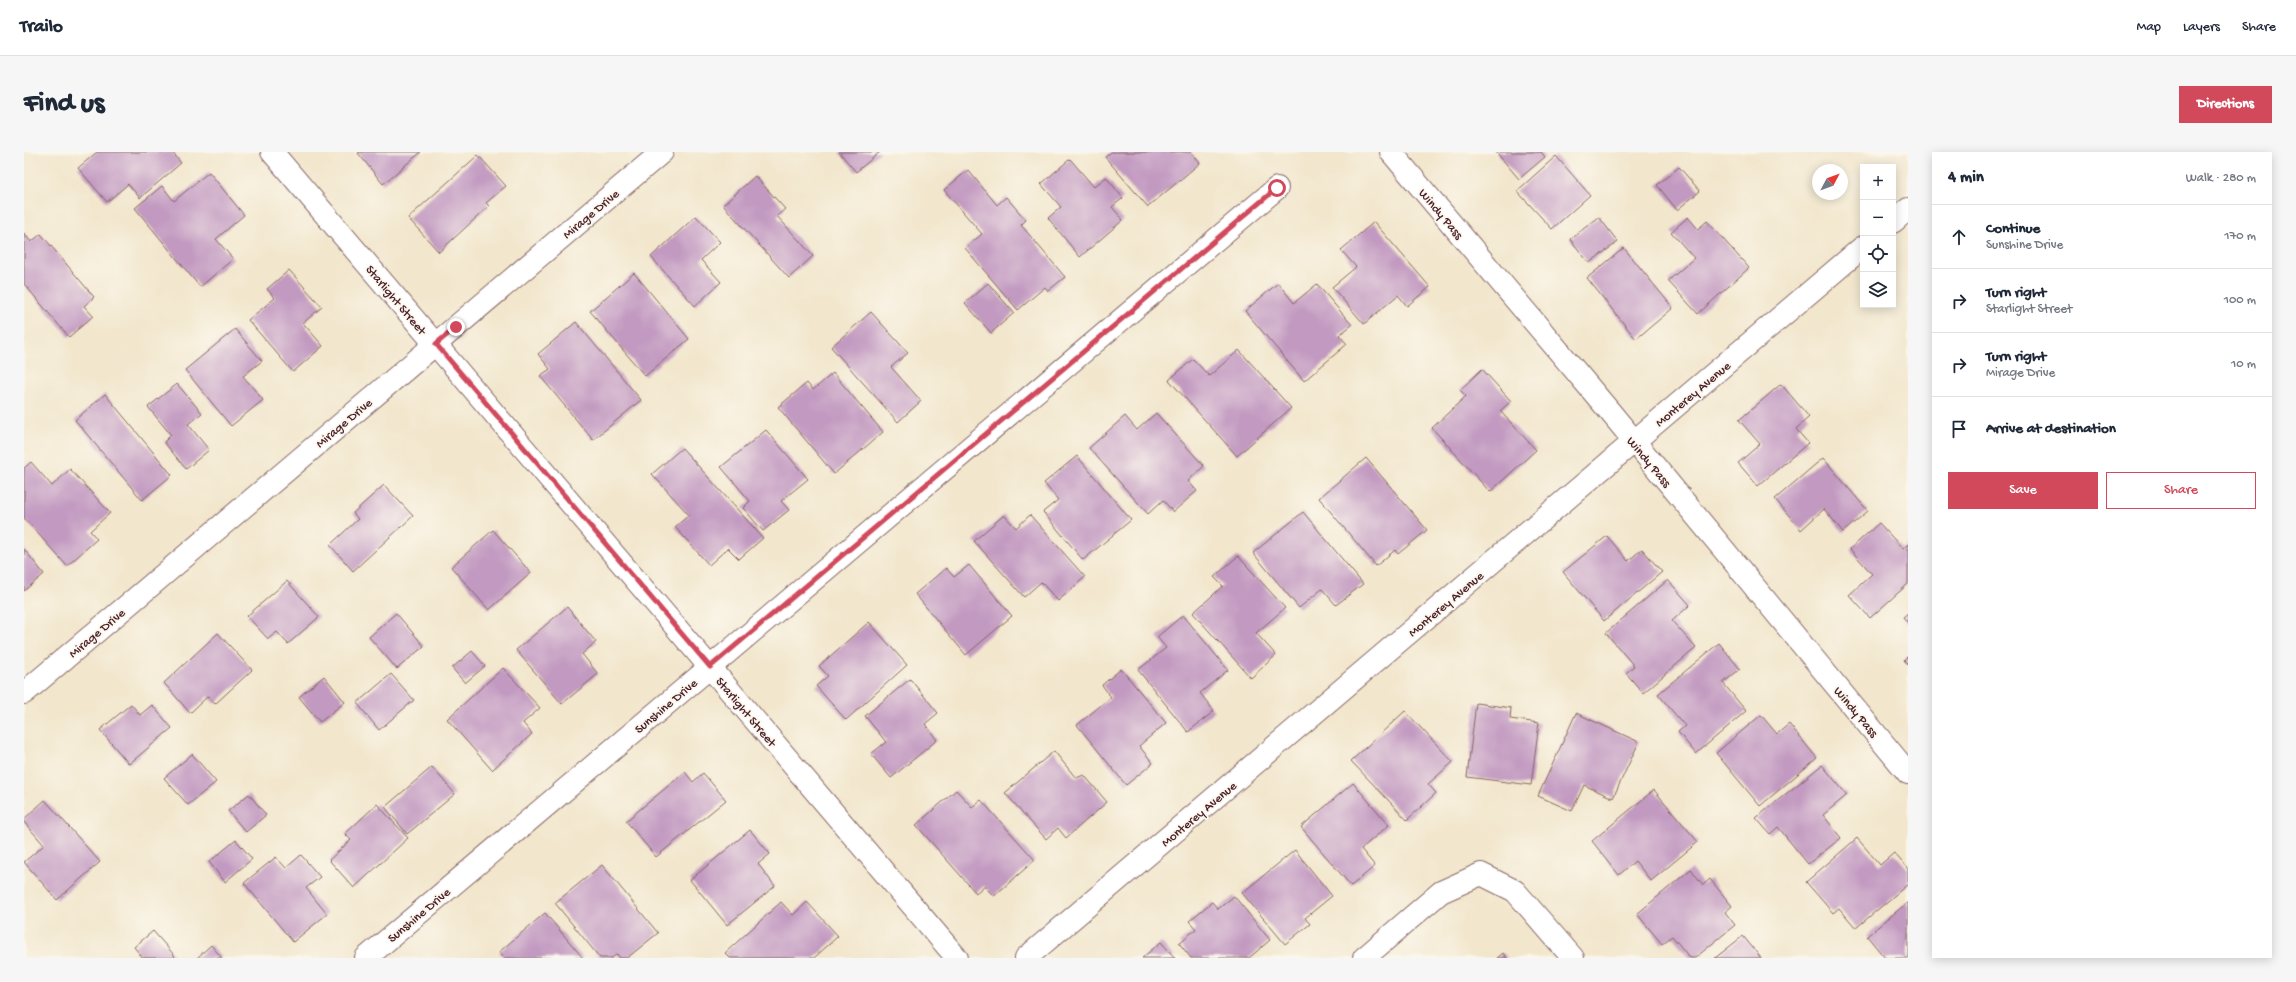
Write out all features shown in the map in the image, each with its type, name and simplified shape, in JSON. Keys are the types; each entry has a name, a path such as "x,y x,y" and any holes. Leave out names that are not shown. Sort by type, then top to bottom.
{"street":[{"name":"Starlight Street","path":"272,152 957,958"},
{"name":"Mirage Drive","path":"24,693 662,152"},
{"name":"Windy Pass","path":"1391,152 1634,442 1908,773"},
{"name":"Sunshine Drive","path":"366,958 1277,188"},
{"path":"1896,219 1908,209"},
{"name":"Monterey Avenue","path":"1026,958 1860,250"},
{"path":"1364,958 1441,892 1481,874 1515,890 1573,958"}],"building":[{"path":"97,152 172,152 181,163 140,198 128,184 107,202 78,168"},
{"path":"421,152 383,184 358,153"},
{"path":"839,152 880,152 856,172"},
{"path":"1111,152 1191,152 1200,163 1148,207 1105,157"},
{"path":"1496,152 1541,152 1545,157 1519,179"},
{"path":"478,155 506,186 486,203 489,206 439,252 408,218"},
{"path":"1556,156 1590,195 1552,229 1517,191"},
{"path":"1070,159 1094,187 1106,177 1123,198 1112,207 1123,220 1080,257 1048,218 1061,207 1041,184"},
{"path":"1679,167 1700,191 1677,210 1657,185"},
{"path":"968,170 997,205 1006,197 1026,220 1021,225 1065,277 1048,291 1045,287 1018,310 965,248 982,234 944,190"},
{"path":"209,172 244,215 216,239 233,259 200,287 135,208 162,186 174,201"},
{"path":"755,176 785,209 777,216 813,256 789,278 723,205"},
{"path":"696,216 720,242 701,260 721,282 695,306 651,257"},
{"path":"1599,217 1618,242 1589,263 1570,239"},
{"path":"1688,217 1698,229 1707,221 1749,268 1698,314 1668,281 1694,258 1671,232"},
{"path":"1374,222 1430,287 1407,306 1398,295 1364,324 1332,287 1356,267 1341,250"},
{"path":"24,233 31,242 41,234 94,297 84,306 93,316 69,337 24,284"},
{"path":"1624,248 1673,308 1636,339 1587,278"},
{"path":"289,270 322,307 303,323 323,346 293,372 248,320 275,298 267,289"},
{"path":"634,273 689,339 645,376 590,311"},
{"path":"988,283 1014,313 991,333 965,303"},
{"path":"1278,283 1294,303 1317,284 1352,325 1339,335 1347,344 1304,381 1245,311"},
{"path":"871,312 908,353 891,367 921,401 898,422 831,347"},
{"path":"576,322 641,400 593,440 540,376 550,369 538,354"},
{"path":"235,329 262,361 243,376 263,400 231,426 185,370"},
{"path":"1239,350 1291,408 1237,456 1169,380 1193,359 1209,376"},
{"path":"1482,369 1511,401 1500,411 1536,450 1490,492 1432,428 1466,396 1460,390"},
{"path":"833,373 883,432 834,474 778,407 807,383 813,390"},
{"path":"177,384 202,413 188,424 209,450 186,469 164,442 171,435 148,407"},
{"path":"1781,384 1809,417 1796,429 1808,443 1758,486 1738,463 1760,444 1739,420"},
{"path":"105,394 172,475 142,500 75,420"},
{"path":"1156,413 1204,466 1188,481 1197,491 1173,512 1163,500 1148,514 1089,448 1125,416 1137,430"},
{"path":"766,430 808,479 781,501 789,510 763,531 743,508 750,501 721,467"},
{"path":"682,448 763,538 739,559 728,548 709,565 675,527 689,515 652,474"},
{"path":"1077,456 1131,520 1083,560 1043,512 1058,500 1044,483"},
{"path":"1366,458 1427,530 1398,554 1395,550 1376,566 1319,498"},
{"path":"1823,458 1868,511 1843,532 1824,509 1801,530 1775,499"},
{"path":"31,462 52,486 70,469 110,513 90,531 97,539 67,566 24,518 24,468"},
{"path":"384,485 413,516 353,571 330,545 358,519 353,513"},
{"path":"1303,512 1363,584 1336,605 1322,589 1299,608 1253,553"},
{"path":"1004,515 1016,528 1030,515 1085,577 1058,601 1041,582 1024,597 974,541"},
{"path":"1879,523 1903,549 1908,544 1908,584 1870,618 1849,595 1872,574 1850,549"},
{"path":"493,530 531,573 489,610 451,567"},
{"path":"1607,536 1628,561 1642,549 1662,572 1604,621 1563,572"},
{"path":"24,549 44,574 24,591"},
{"path":"1238,556 1285,608 1256,633 1276,655 1251,678 1193,613 1223,586 1214,577"},
{"path":"969,565 1012,616 966,655 915,594 946,568 954,577"},
{"path":"1668,580 1690,605 1672,621 1696,648 1643,693 1626,673 1634,666 1606,633"},
{"path":"287,581 319,617 288,644 277,632 268,639 247,616"},
{"path":"567,607 596,642 582,654 598,674 562,704 516,650"},
{"path":"396,613 424,646 397,669 369,637"},
{"path":"1908,613 1908,623 1903,617"},
{"path":"1183,615 1228,670 1200,693 1214,711 1188,732 1138,670 1166,648 1157,637"},
{"path":"869,622 907,665 846,720 816,686 828,676 819,666"},
{"path":"218,633 252,670 215,704 208,696 190,713 164,683"},
{"path":"1719,643 1740,669 1723,683 1746,711 1696,754 1678,732 1685,726 1658,694"},
{"path":"472,651 485,666 465,683 452,668"},
{"path":"1908,656 1908,665 1904,660"},
{"path":"503,668 540,708 523,723 532,734 492,770 447,719"},
{"path":"1121,669 1166,723 1139,746 1153,763 1126,785 1077,725 1111,697 1102,685"},
{"path":"391,674 414,700 379,730 357,703"},
{"path":"324,676 345,702 320,722 299,697"},
{"path":"910,679 938,713 925,724 937,740 891,778 871,754 886,742 865,716"},
{"path":"1476,703 1511,708 1510,719 1539,723 1531,785 1467,777"},
{"path":"131,704 140,715 152,705 172,728 129,764 100,730"},
{"path":"1405,711 1453,762 1428,784 1436,793 1407,820 1351,761"},
{"path":"1576,713 1639,742 1613,798 1584,785 1572,811 1538,796"},
{"path":"1761,715 1777,734 1789,724 1817,758 1760,806 1716,753"},
{"path":"1054,751 1076,778 1084,775 1107,802 1066,838 1058,828 1046,839 1005,793"},
{"path":"192,754 216,782 188,805 164,778"},
{"path":"1822,765 1847,795 1823,815 1841,838 1808,864 1778,827 1770,834 1756,818"},
{"path":"432,767 455,794 407,834 385,807"},
{"path":"685,772 693,782 703,773 726,800 656,857 626,821"},
{"path":"1353,783 1389,825 1361,849 1375,866 1351,886 1301,827"},
{"path":"956,790 972,807 981,800 1035,860 994,896 984,886 976,893 916,825"},
{"path":"1654,790 1698,842 1651,881 1635,861 1619,875 1592,841"},
{"path":"249,794 266,815 246,832 228,811"},
{"path":"45,800 100,862 57,900 24,862 44,845 24,822 24,819"},
{"path":"377,804 408,838 354,888 329,860 351,840 345,834"},
{"path":"750,830 770,854 758,864 775,886 727,925 690,880"},
{"path":"1857,838 1880,865 1894,853 1908,869 1908,884 1856,928 1839,908 1833,913 1806,882"},
{"path":"236,840 252,859 225,882 209,862"},
{"path":"1295,850 1332,896 1305,918 1310,924 1285,944 1242,893"},
{"path":"301,855 320,877 306,888 327,914 293,942 244,883 276,857 286,868"},
{"path":"602,865 658,933 627,958 620,958 617,954 612,958 600,958 555,903"},
{"path":"1691,869 1703,885 1710,879 1732,906 1725,912 1735,925 1695,958 1690,958 1672,936 1662,944 1637,914"},
{"path":"1234,896 1270,940 1249,958 1191,958 1179,943 1196,929 1189,921 1212,902 1218,909"},
{"path":"781,902 793,915 807,902 838,936 814,958 730,958 725,953"},
{"path":"1908,902 1908,958 1885,958 1867,936"},
{"path":"545,913 583,958 504,958 499,952"},
{"path":"153,931 175,956 173,958 143,958 134,947"},
{"path":"1743,936 1761,958 1715,958"},
{"path":"1161,942 1175,958 1142,958"},
{"path":"211,945 222,958 197,958"},
{"path":"1503,953 1507,958 1497,958"}],"route":[{"path":"456,327 436,344 710,667 1277,188"}]}
